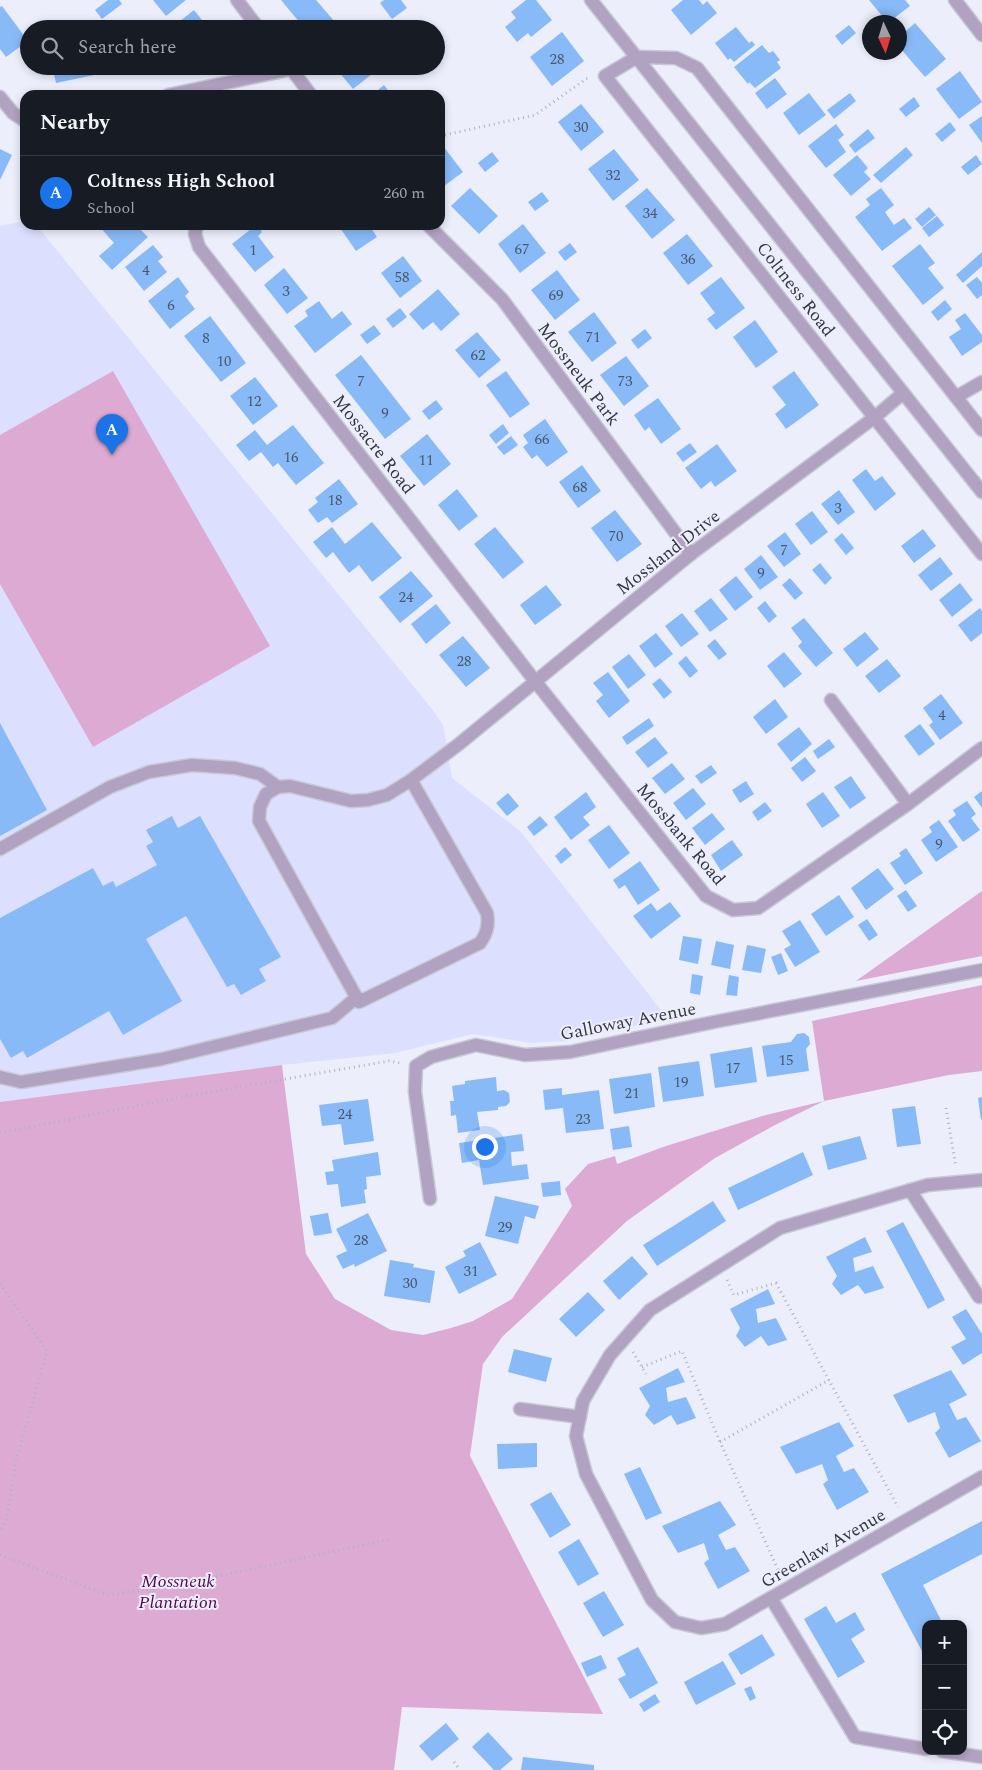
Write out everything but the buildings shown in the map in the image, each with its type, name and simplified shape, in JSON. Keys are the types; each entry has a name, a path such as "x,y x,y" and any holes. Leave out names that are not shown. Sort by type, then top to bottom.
{"street":[{"path":"236,0 252,20"},
{"name":"Coltness Road","path":"591,0 982,492"},
{"path":"954,0 982,35"},
{"path":"605,76 637,57 676,58 697,68 982,430"},
{"path":"191,90 258,75"},
{"path":"295,75 307,90"},
{"name":"Coltness Road","path":"605,76 982,554"},
{"path":"0,97 13,113 20,118"},
{"name":"Mossacre Road","path":"196,230 195,234 199,247 535,681"},
{"name":"Mossneuk Park","path":"433,230 502,299 691,554"},
{"path":"956,397 982,382"},
{"name":"Mossland Drive","path":"278,787 290,786 351,801 368,800 386,794 411,780 459,744 691,554 875,417 903,393"},
{"name":"Mossbank Road","path":"535,681 706,896 733,910 758,908 908,804 982,748"},
{"path":"831,700 908,804"},
{"path":"0,849 110,787 149,772 192,765 235,768 260,774 278,787 266,794 260,807 259,821 359,1002 480,943 485,936 488,924 486,913 411,780"},
{"name":"Galloway Avenue","path":"416,1066 431,1057 476,1044 525,1055 570,1052 982,970"},
{"path":"0,1077 21,1082 162,1059 332,1018 357,997"},
{"path":"416,1066 415,1092 430,1199"},
{"path":"520,1409 580,1417 583,1401 610,1355 650,1310 780,1228 928,1185 982,1180"},
{"path":"910,1190 979,1297"},
{"name":"Greenlaw Avenue","path":"580,1417 576,1436 586,1474 652,1600 675,1622 701,1628 725,1624 982,1478"},
{"path":"771,1598 855,1737 922,1748"},
{"path":"967,1755 982,1757"}],"path":[{"path":"445,135 535,115 586,78 605,76"},
{"path":"0,1133 182,1097 390,1061 416,1066"},
{"path":"946,1108 958,1182"},
{"path":"721,1265 734,1295 776,1283 905,1521"},
{"path":"0,1284 46,1351 16,1461 7,1518 0,1530"},
{"path":"625,1338 646,1374"},
{"path":"642,1367 682,1351 720,1442 787,1588"},
{"path":"720,1442 829,1380"},
{"path":"0,1556 106,1595 178,1585 391,1539"},
{"path":"454,1762 460,1770"}],"shaded area":[{"path":"20,222 20,230 40,230 432,709 443,725 452,778 521,832 668,1019 564,1041 532,1043 473,1034 395,1053 282,1065 0,1102 0,226"}],"green space":[{"path":"113,371 270,646 93,747 0,584 0,435"},
{"path":"982,891 982,956 856,981"},
{"path":"982,985 982,1071 949,1075 824,1101 812,1021"},
{"name":"Mossneuk Plantation","path":"282,1065 306,1254 335,1299 391,1330 423,1335 473,1321 512,1299 572,1206 565,1189 588,1164 615,1156 617,1164 666,1146 766,1115 824,1101 715,1158 627,1221 502,1337 483,1364 470,1456 603,1714 402,1707 394,1770 0,1770 0,1102"}],"place":[{"name":"Coltness High School","path":"112,455"}]}
